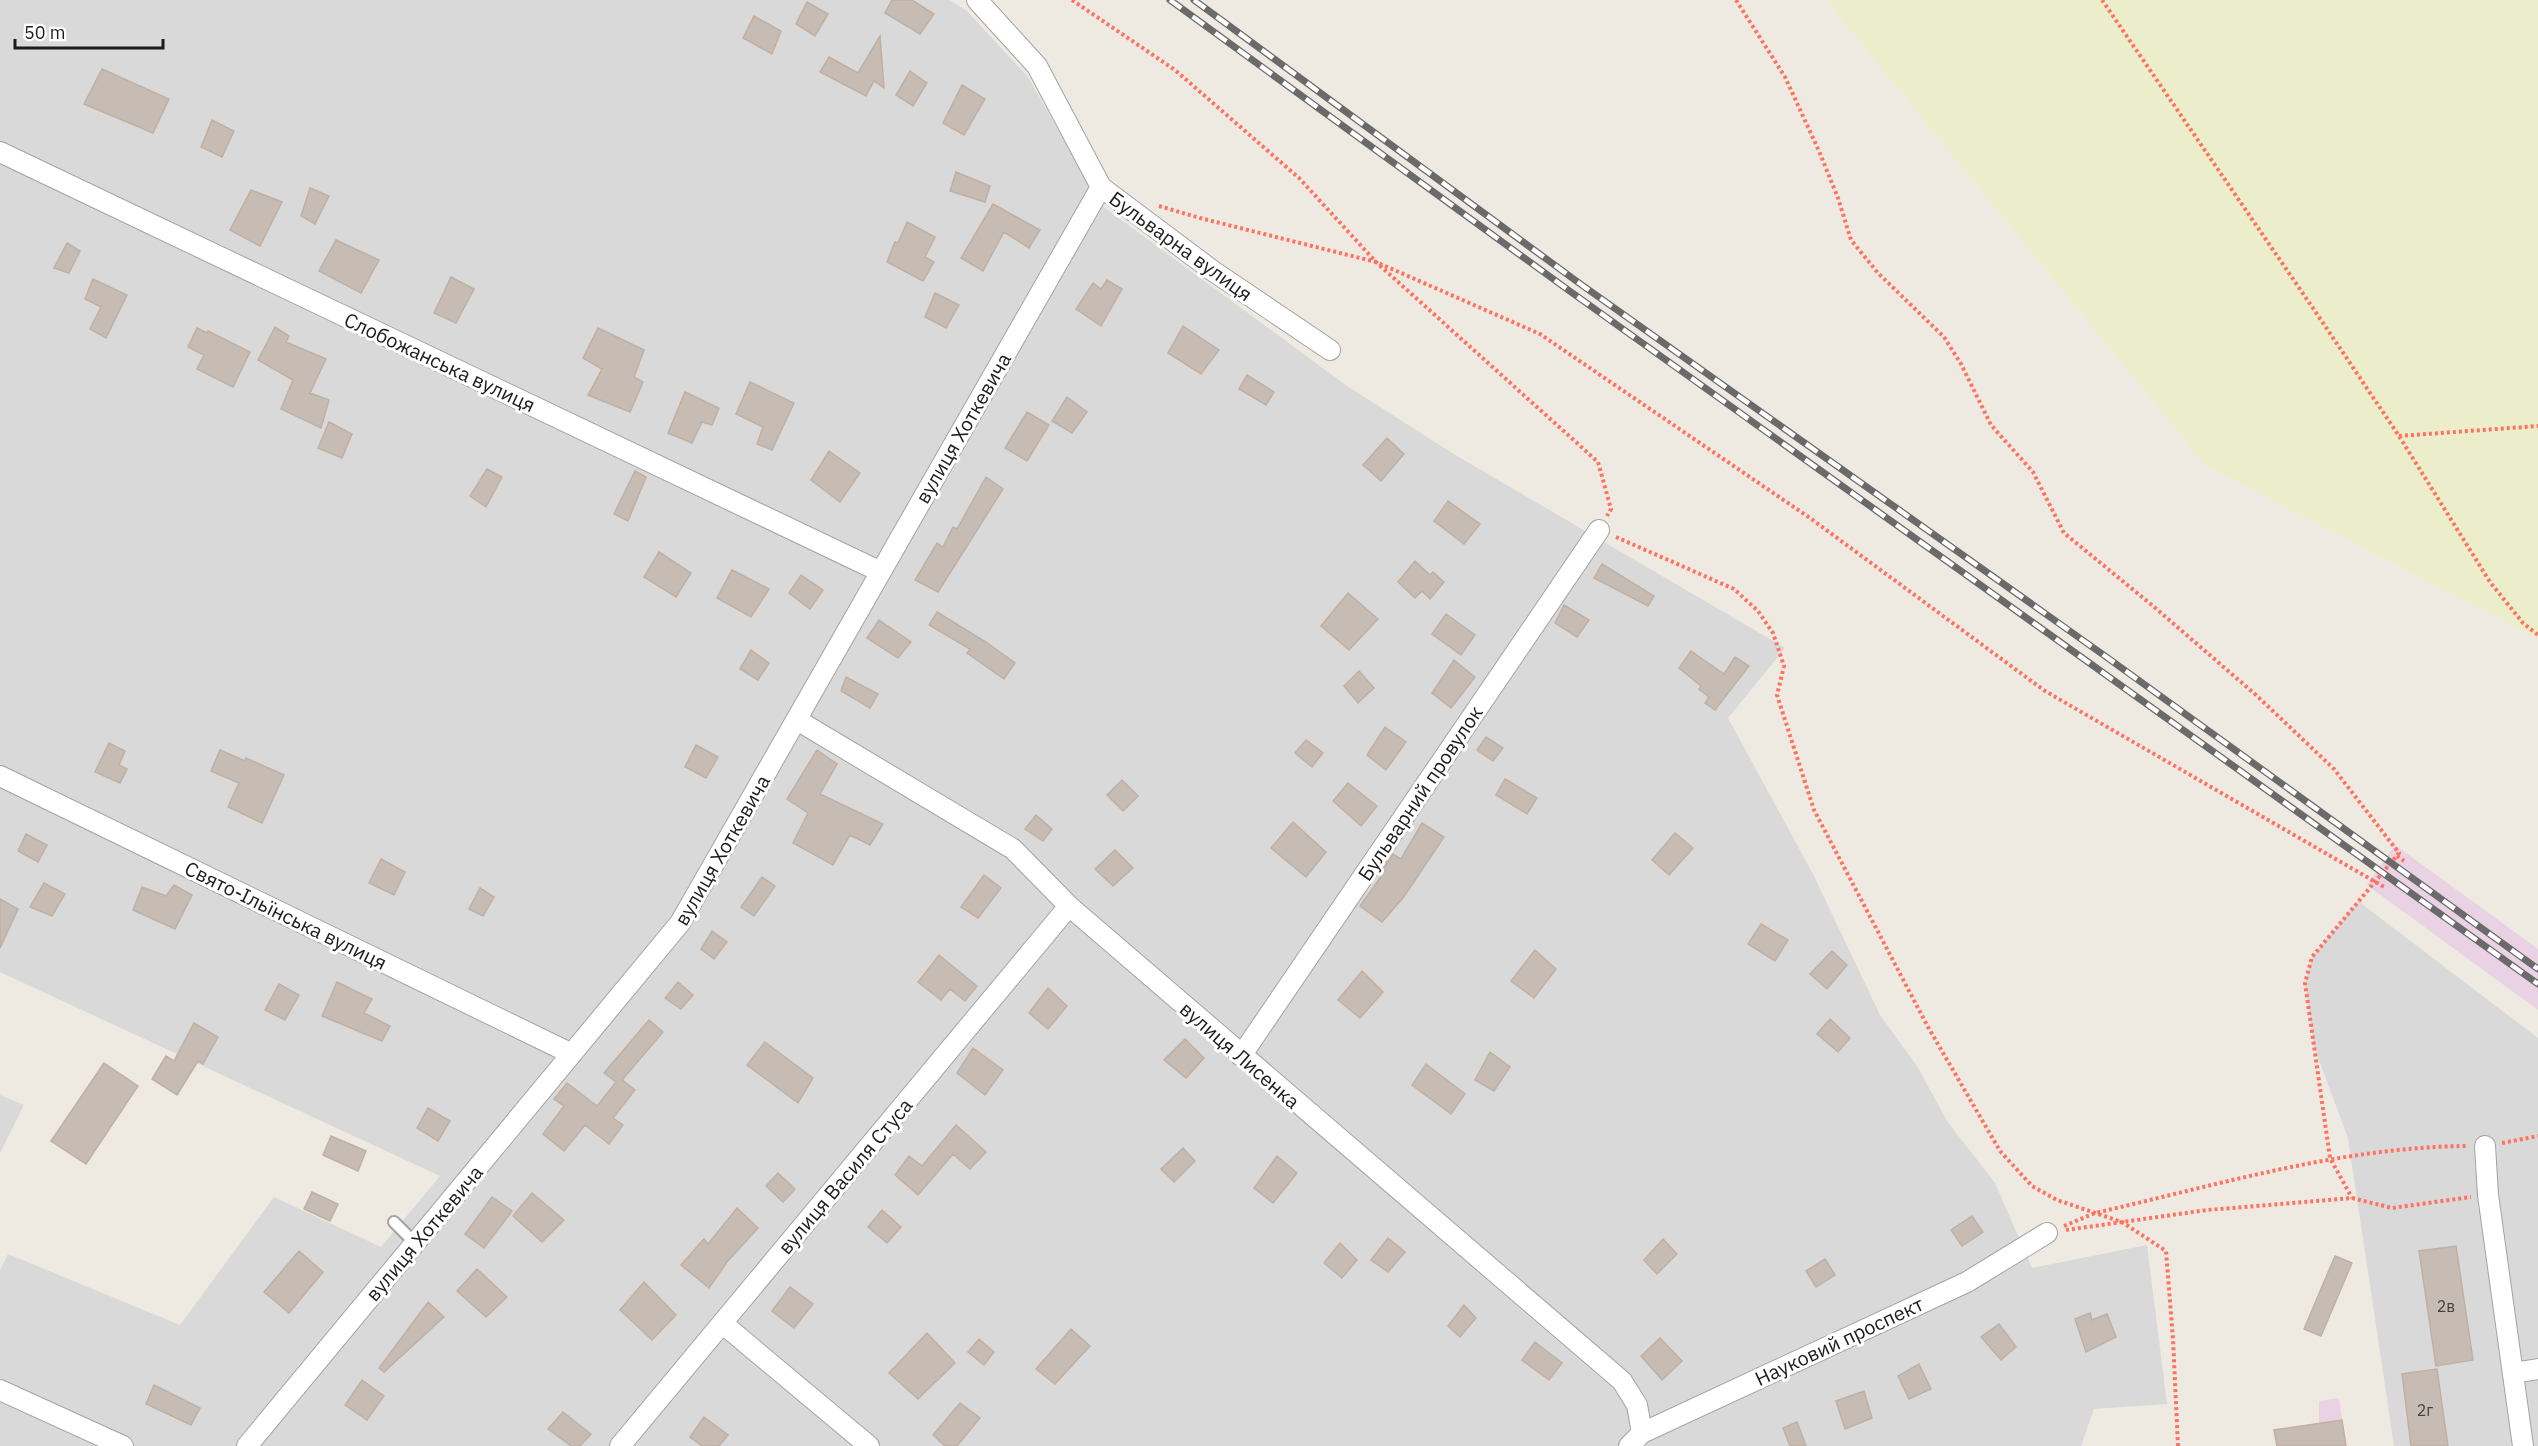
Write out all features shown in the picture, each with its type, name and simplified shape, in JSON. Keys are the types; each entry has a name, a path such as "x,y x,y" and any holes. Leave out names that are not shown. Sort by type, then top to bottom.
{"street":[{"name":"Бульварна вулиця","path":"977,0 1037,66 1101,188 1213,271 1329,350"},
{"name":"Слобожанська вулиця","path":"0,152 881,572"},
{"name":"вулиця Хоткевича","path":"247,1446 680,924 1101,188"},
{"name":"Бульварний провулок","path":"1241,1056 1599,530"},
{"name":"вулиця Лисенка","path":"797,720 1013,849 1069,906 1622,1381 1637,1405 1635,1440"},
{"name":"Свято-Ільїнська вулиця","path":"0,776 572,1054"},
{"name":"вулиця Василя Стуса","path":"620,1446 1069,906"},
{"path":"2485,1146 2488,1195 2523,1446"},
{"name":"Науковий проспект","path":"1635,1440 1967,1282 2047,1233"},
{"path":"722,1323 869,1446"},
{"path":"2513,1373 2538,1369"},
{"path":"0,1390 123,1446"}],"lane":[{"path":"394,1222 415,1243"}],"path":[{"path":"1072,0 1184,78 1299,178 1376,262 1598,462 1611,509 1599,530 1734,589 1763,618 1773,633 1784,666 1777,695 1814,810 1928,1027 2000,1151 2032,1186 2057,1200 2122,1222 2166,1251 2178,1446"},
{"path":"1736,0 1785,77 1820,151 1851,240 1878,273 1944,337 1961,364 1991,425 2033,472 2064,533 2256,695 2334,769 2399,853 2312,957 2305,983 2330,1158 2352,1198"},
{"path":"2102,0 2399,436 2490,582 2523,623 2538,635"},
{"path":"1156,204 1200,218 1376,262 1540,334 1810,518 2045,691 2386,888"},
{"path":"2399,436 2538,426"},
{"path":"2397,856 2404,861"},
{"path":"2047,1233 2095,1213 2330,1158 2419,1147 2485,1146 2538,1136"},
{"path":"2047,1233 2207,1210 2352,1198 2392,1208 2488,1195"}],"shaded area":[{"path":"0,0 950,0 967,11 1028,77 1101,205 1347,386 1452,453 1785,648 1728,718 1814,876 1880,1015 1917,1066 1947,1121 1995,1183 2032,1268 2147,1245 2167,1404 2094,1409 2081,1446 0,1446 0,1270 8,1254 180,1325 274,1197 381,1247 440,1176 0,972"},
{"path":"2395,845 2538,949 2538,1010 2367,885"},
{"path":"2358,901 2538,1038 2538,1446 2394,1446 2348,1138 2314,1047 2305,983 2312,957"},
{"path":"0,1095 24,1105 0,1153"},
{"path":"2339,1398 2346,1446 2277,1446 2274,1430 2319,1423 2319,1401"}],"green space":[{"path":"1826,0 2538,0 2538,639 2205,465"}],"building":[{"path":"892,0 912,0 934,14 920,34 885,13"},
{"path":"807,2 828,14 815,36 796,24"},
{"path":"754,16 781,31 772,54 743,38"},
{"path":"880,36 884,88 874,81 866,96 820,72 829,57 858,73"},
{"path":"102,69 169,99 153,133 84,104"},
{"path":"910,71 927,83 913,106 896,95"},
{"path":"962,85 985,99 964,135 943,123"},
{"path":"212,120 234,131 222,157 201,147"},
{"path":"956,172 990,186 985,202 950,191"},
{"path":"310,188 329,196 315,224 301,216"},
{"path":"251,190 282,202 260,246 230,230"},
{"path":"993,204 1040,230 1029,248 1004,232 983,271 961,258"},
{"path":"907,222 935,237 925,257 934,262 923,281 887,262"},
{"path":"336,240 379,260 361,293 319,271"},
{"path":"67,243 80,251 69,273 54,268"},
{"path":"451,277 474,289 456,323 434,313"},
{"path":"93,279 127,295 106,338 90,329 101,307 85,299"},
{"path":"1107,280 1122,289 1101,326 1076,309 1093,283 1101,289"},
{"path":"935,293 959,305 946,328 925,317"},
{"path":"1183,326 1219,350 1201,374 1168,353"},
{"path":"275,327 289,336 286,342 326,359 310,393 329,400 321,428 281,409 293,380 258,360"},
{"path":"197,328 207,333 208,331 250,352 233,387 197,369 204,355 188,347"},
{"path":"598,328 644,350 634,377 643,382 630,412 588,395 602,369 583,358"},
{"path":"1247,375 1274,392 1266,405 1239,389"},
{"path":"750,382 794,403 772,450 757,444 763,427 736,414"},
{"path":"685,392 719,408 712,425 702,422 692,443 668,433"},
{"path":"1067,397 1087,412 1072,433 1052,421"},
{"path":"1027,412 1049,425 1027,461 1005,448"},
{"path":"329,422 352,434 342,458 318,448"},
{"path":"1387,438 1404,454 1381,481 1363,465"},
{"path":"829,451 860,473 840,502 811,480"},
{"path":"487,469 502,477 486,507 470,496"},
{"path":"635,471 646,477 628,521 614,514"},
{"path":"986,477 1003,489 938,592 915,580 937,543 943,547 953,527 957,529"},
{"path":"1448,501 1480,524 1464,544 1434,521"},
{"path":"659,552 691,573 676,597 644,577"},
{"path":"1415,561 1430,575 1433,572 1444,582 1430,599 1422,591 1415,598 1398,582"},
{"path":"1602,564 1654,596 1648,606 1594,578"},
{"path":"732,570 769,589 751,617 717,598"},
{"path":"801,575 823,590 810,609 789,593"},
{"path":"1348,593 1378,619 1349,650 1321,626"},
{"path":"1564,605 1589,620 1577,637 1555,623"},
{"path":"937,612 1015,663 1004,679 967,653 970,649 929,625"},
{"path":"1446,614 1475,635 1461,655 1432,634"},
{"path":"879,620 911,642 898,658 867,638"},
{"path":"751,650 769,663 758,680 740,669"},
{"path":"1691,651 1724,674 1735,657 1749,666 1715,710 1705,703 1709,697 1699,689 1701,686 1679,668"},
{"path":"1454,660 1475,677 1451,708 1432,693"},
{"path":"1359,671 1374,688 1358,703 1344,686"},
{"path":"846,677 878,694 870,708 841,691"},
{"path":"1385,727 1406,742 1386,770 1367,755"},
{"path":"1486,737 1503,748 1493,761 1477,750"},
{"path":"1306,740 1323,753 1312,767 1295,753"},
{"path":"109,743 125,751 119,765 127,769 120,783 95,772"},
{"path":"696,745 718,757 706,778 685,767"},
{"path":"220,750 245,761 246,758 284,775 262,823 228,807 239,783 211,771"},
{"path":"817,750 837,764 820,794 883,824 870,845 850,835 833,865 793,843 808,813 787,799"},
{"path":"1505,779 1537,798 1527,814 1496,795"},
{"path":"1122,780 1138,796 1123,811 1107,795"},
{"path":"1348,783 1377,806 1361,826 1333,801"},
{"path":"1036,815 1052,829 1043,841 1025,829"},
{"path":"1293,822 1326,852 1306,877 1271,848"},
{"path":"1422,823 1444,837 1403,898 1382,922 1360,906 1385,871 1383,869 1393,854 1401,859"},
{"path":"1675,833 1693,848 1669,875 1652,860"},
{"path":"26,834 47,845 38,862 18,851"},
{"path":"1115,850 1133,868 1113,886 1095,869"},
{"path":"381,859 405,872 394,895 369,883"},
{"path":"984,875 1001,888 978,918 961,907"},
{"path":"762,877 775,886 754,916 741,907"},
{"path":"44,883 65,894 52,916 30,907"},
{"path":"174,885 192,895 175,929 133,910 142,887 166,896"},
{"path":"480,888 494,897 483,916 469,909"},
{"path":"0,899 18,909 0,948"},
{"path":"1761,924 1788,940 1775,961 1748,944"},
{"path":"712,931 727,942 714,959 701,949"},
{"path":"1535,950 1556,969 1534,998 1511,981"},
{"path":"1832,951 1847,965 1827,989 1810,974"},
{"path":"939,955 977,986 965,1001 950,989 941,1000 918,982"},
{"path":"1362,971 1383,992 1360,1018 1338,1000"},
{"path":"337,982 372,999 364,1013 390,1026 382,1041 322,1016"},
{"path":"678,982 693,995 681,1009 665,998"},
{"path":"279,984 299,995 285,1020 265,1010"},
{"path":"1048,988 1067,1006 1048,1029 1029,1013"},
{"path":"1830,1019 1850,1038 1838,1052 1817,1034"},
{"path":"649,1020 663,1032 622,1080 635,1090 613,1118 623,1125 609,1144 585,1125 564,1151 543,1134 564,1106 554,1099 567,1083 597,1106 616,1082 604,1073"},
{"path":"194,1023 218,1037 203,1064 198,1061 177,1095 152,1079 166,1056 174,1061"},
{"path":"1185,1039 1204,1058 1186,1078 1164,1060"},
{"path":"765,1042 813,1078 798,1103 747,1065"},
{"path":"973,1048 1003,1070 985,1095 957,1073"},
{"path":"1490,1052 1510,1067 1494,1091 1475,1080"},
{"path":"104,1063 138,1086 86,1164 51,1141"},
{"path":"1426,1064 1465,1094 1451,1114 1412,1085"},
{"path":"428,1108 450,1121 438,1141 417,1128"},
{"path":"956,1125 986,1152 970,1169 953,1154 918,1195 895,1175 909,1156 922,1166"},
{"path":"331,1136 366,1151 358,1171 323,1155"},
{"path":"1183,1148 1195,1161 1174,1182 1161,1169"},
{"path":"1277,1156 1297,1173 1273,1203 1254,1188"},
{"path":"778,1173 795,1189 783,1202 766,1186"},
{"path":"312,1192 338,1204 330,1221 304,1209"},
{"path":"532,1193 564,1220 542,1242 513,1216"},
{"path":"492,1197 512,1211 484,1248 465,1234"},
{"path":"737,1208 758,1228 727,1262 709,1288 681,1265 704,1239 708,1244"},
{"path":"882,1210 901,1227 887,1243 868,1227"},
{"path":"1972,1216 1983,1232 1962,1246 1951,1230"},
{"path":"1388,1238 1405,1252 1388,1272 1371,1260"},
{"path":"1663,1239 1677,1254 1657,1274 1644,1260"},
{"path":"1340,1243 1357,1260 1342,1278 1324,1263"},
{"path":"2456,1246 2473,1360 2436,1366 2419,1251"},
{"path":"299,1251 323,1272 289,1313 264,1292"},
{"path":"2335,1256 2352,1263 2321,1336 2304,1329"},
{"path":"1825,1259 1835,1275 1816,1287 1806,1271"},
{"path":"477,1269 507,1297 486,1317 457,1291"},
{"path":"644,1282 676,1315 652,1340 620,1310"},
{"path":"790,1287 813,1304 794,1328 772,1311"},
{"path":"428,1302 444,1317 384,1372 379,1368"},
{"path":"1464,1305 1476,1318 1460,1337 1448,1326"},
{"path":"2090,1313 2092,1320 2107,1314 2116,1337 2086,1352 2075,1319"},
{"path":"1999,1324 2016,1347 2001,1360 1981,1337"},
{"path":"1071,1329 1090,1346 1055,1384 1036,1369"},
{"path":"927,1333 955,1363 918,1399 889,1373"},
{"path":"1660,1338 1682,1361 1662,1380 1641,1356"},
{"path":"979,1339 994,1352 984,1365 968,1352"},
{"path":"1535,1342 1562,1363 1549,1380 1522,1360"},
{"path":"1919,1364 1931,1389 1909,1399 1898,1376"},
{"path":"2437,1369 2448,1446 2411,1446 2402,1374"},
{"path":"362,1380 384,1396 367,1420 345,1405"},
{"path":"154,1385 200,1408 191,1425 146,1404"},
{"path":"1864,1391 1872,1418 1845,1429 1836,1401"},
{"path":"960,1403 980,1418 957,1446 945,1446 933,1435"},
{"path":"563,1412 591,1434 580,1446 571,1446 548,1429"},
{"path":"704,1417 728,1435 719,1446 702,1446 690,1437"},
{"path":"2342,1420 2346,1446 2277,1446 2274,1430"},
{"path":"1797,1422 1806,1446 1790,1446 1783,1428"}],"railway":[{"path":"1170,0 1571,292 2538,984"},
{"path":"1194,0 1579,283 2105,656 2538,969"}]}
